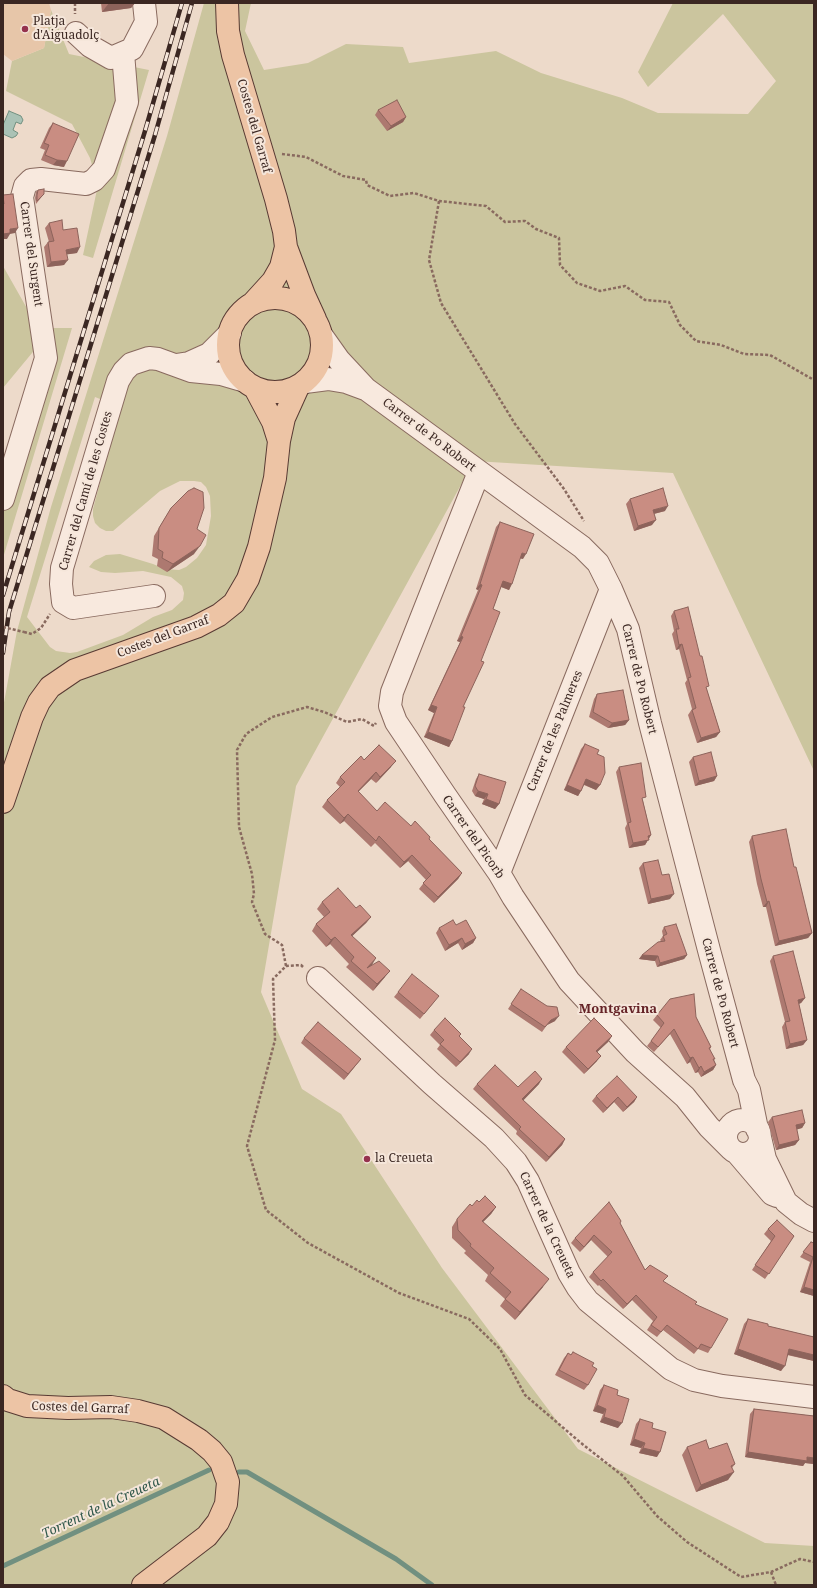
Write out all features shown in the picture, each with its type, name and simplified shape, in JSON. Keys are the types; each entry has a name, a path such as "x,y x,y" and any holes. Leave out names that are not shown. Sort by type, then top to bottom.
{"main road":[{"name":"Costes del Garraf","path":"227,3 228,31 233,55 276,199 284,231 286,247 318,327"},
{"name":"Costes del Garraf","path":"253,303 273,281 282,266 286,247"},
{"path":"266,298 287,299 300,304 318,327 323,349 320,361 314,373 301,384 277,392 269,392 250,384 236,371 230,359 228,346 230,333 238,315 253,303 266,298"},
{"name":"Costes del Garraf","path":"250,384 273,422 279,441"},
{"name":"Costes del Garraf","path":"3,802 32,717 39,702 50,687 75,670 196,627 219,615 234,603 248,579 259,547 275,478 279,441 284,418 301,384"},
{"name":"Costes del Garraf","path":"3,1396 8,1400 27,1406 68,1408 111,1407 138,1411 164,1418 200,1440 221,1462 228,1482 226,1504 218,1522 207,1536 143,1585"}],"street":[{"path":"76,33 90,46 111,58 123,53 132,49 146,22 144,3"},
{"name":"Carrer del Surgent","path":"3,500 46,358 22,197 25,186 31,180 41,179 86,184 94,180 104,169 127,102 123,53"},
{"name":"Carrer de Po Robert","path":"318,327 339,360 366,389 582,547 598,563 628,629 654,739 744,1080 749,1090 752,1127"},
{"path":"176,365 189,363 209,354 230,333"},
{"name":"Carrer del Camí de les Costes","path":"63,595 61,584 62,568 118,381 124,371 132,364 141,360 158,358 191,371 221,374 250,384"},
{"name":"Carrer de Po Robert","path":"301,384 328,380 346,382 366,389"},
{"path":"390,706 392,692 479,472"},
{"name":"Carrer de les Palmeres","path":"499,873 611,589"},
{"path":"63,595 63,602 73,608 154,596"},
{"name":"Carrer del Picorb","path":"390,706 396,722 444,796 499,873 513,897 569,981 635,1052 685,1097 708,1127 733,1151 772,1194 784,1198"},
{"name":"Carrer de la Creueta","path":"318,978 432,1084 494,1138 516,1162 528,1181 569,1273 588,1301 671,1369 694,1380 722,1386 814,1397"},
{"path":"735,1121 752,1127 759,1142 754,1149 746,1153 733,1151 725,1139 727,1128 735,1121"},
{"name":"Carrer del Picorb","path":"752,1127 765,1159 786,1202 801,1214 814,1221"}],"path":[{"path":"278,148 282,154 306,157 343,176 366,180 367,185 390,196 414,193 439,201 486,206 505,222 525,221 536,229 559,238 560,266 577,283 600,291 625,286 645,300 669,302 680,326 696,341 721,345 744,354 770,355 814,381"},
{"path":"439,201 429,260 441,303 515,424 564,489 584,521"},
{"path":"3,627 32,634 41,628 63,595"},
{"path":"286,966 282,945 265,934 252,902 254,894 252,874 239,827 237,750 246,734 272,717 307,707 324,712 347,722 362,719 374,726 390,706"},
{"path":"318,978 301,965 286,966 273,979 275,1040 247,1146 266,1210 308,1243 399,1293 469,1319 500,1349 525,1395 581,1443 623,1476 657,1516 687,1542 741,1577 771,1572 800,1559 814,1562"},
{"path":"771,1572 776,1585"}],"shaded area":[{"path":"204,3 251,3 245,31 264,70 308,63 346,44 403,47 409,63 496,51 541,73 622,98 658,113 748,114 776,81 723,14 648,87 638,72 673,3 814,3 814,771 673,473 474,461 296,786 261,992 302,1089 341,1114 442,1268 578,1449 765,1543 814,1546 814,1585 3,1585 3,708 17,631 51,507 167,136","holes":["95,397 120,407 93,509 95,523 106,531 113,531 160,491 180,481 201,482 206,487 210,496 211,516 206,545 197,558 186,567 179,570 165,569 120,554 106,555 94,561 89,567 101,572 115,573 143,571 171,577 182,586 184,593 183,600 172,610 153,617 123,635 77,652 70,653 56,651 50,647 27,617"]},
{"path":"51,10 69,54 149,70 93,258 83,255 98,185 90,158 72,124 6,91 12,61 44,48"},
{"path":"9,111 21,116 23,120 21,124 16,122 13,130 18,133 12,138 3,134 3,125"},
{"path":"3,266 33,319 37,347 3,388"},
{"path":"53,328 72,328 3,558 3,467 51,364"}],"sand":[{"name":"Platja d'Aiguadolç","path":"3,3 49,3 51,10 44,48 12,61 3,54"}],"building":[{"path":"397,100 406,117 391,126 378,110"},
{"path":"53,123 79,134 67,161 57,160 45,155 49,145 44,143"},
{"path":"44,189 44,194 37,201 38,190"},
{"path":"13,194 18,228 10,229 10,233 3,234 3,195"},
{"path":"62,220 63,230 77,228 80,247 66,250 68,260 51,262 48,242 54,241 49,223"},
{"path":"194,488 203,492 204,508 197,529 206,535 200,546 173,564 162,558 163,552 158,549 159,528 171,508 188,491"},
{"path":"663,488 668,506 653,510 656,520 638,526 630,499"},
{"path":"500,522 534,534 526,554 522,553 512,584 503,581 493,609 500,612 481,661 484,662 463,707 465,707 452,741 428,732 437,707 431,705 463,637 461,636 482,585 480,584"},
{"path":"688,607 709,686 706,687 720,732 701,738 692,710 696,708 688,678 691,677 682,644 679,645 676,629 679,629 674,611"},
{"path":"623,690 629,720 612,723 593,712 597,694"},
{"path":"585,744 599,750 597,754 604,757 605,773 600,785 586,779 581,791 567,785"},
{"path":"379,745 396,761 380,777 376,772 358,791 377,811 385,802 411,826 415,821 430,837 429,839 462,873 438,897 423,883 431,875 412,855 404,862 379,836 376,841 348,814 344,818 327,800 345,782 340,777 361,756 364,760"},
{"path":"711,752 717,776 699,781 693,757"},
{"path":"641,763 646,797 642,798 651,835 648,836 649,840 633,843 628,823 631,822 619,767"},
{"path":"479,774 506,782 499,804 486,799 488,794 478,791 475,786"},
{"path":"786,829 794,867 796,867 812,933 779,941 769,901 767,902 761,879 752,836"},
{"path":"658,860 662,875 669,874 674,894 651,899 643,863"},
{"path":"338,888 356,908 360,905 371,917 351,935 376,958 367,968 379,961 390,971 377,984 351,961 354,957 335,937 331,940 316,924 330,912 322,902"},
{"path":"453,920 456,925 466,920 476,938 465,944 462,938 449,945 439,928"},
{"path":"676,924 687,955 660,963 658,956 642,955 658,942 665,941 663,936 667,934 664,927"},
{"path":"793,951 805,998 798,1000 807,1040 790,1044 785,1022 790,1021 773,956"},
{"path":"412,974 439,996 424,1014 398,992"},
{"path":"521,989 547,1006 557,1007 559,1016 551,1020 545,1027 511,1004"},
{"path":"694,994 696,1017 711,1047 709,1048 715,1059 713,1059 716,1065 704,1072 701,1066 699,1068 693,1057 690,1058 674,1029 658,1047 651,1041 664,1023 657,1015 670,999"},
{"path":"445,1018 461,1034 459,1036 472,1049 460,1062 440,1044 444,1040 434,1030"},
{"path":"594,1018 612,1036 596,1051 601,1056 588,1069 566,1047"},
{"path":"318,1022 361,1059 348,1074 304,1038"},
{"path":"495,1065 518,1087 535,1071 542,1079 522,1099 565,1139 549,1157 519,1129 521,1127 477,1084"},
{"path":"617,1076 637,1097 627,1107 618,1097 607,1108 596,1096"},
{"path":"802,1110 805,1123 796,1125 799,1140 779,1145 772,1117"},
{"path":"485,1196 496,1207 482,1221 549,1279 520,1312 505,1299 511,1292 490,1273 494,1268 470,1246 471,1244 458,1230 457,1219 470,1204 472,1206 477,1200 479,1202"},
{"path":"609,1202 621,1221 620,1223 645,1270 650,1265 668,1276 663,1281 697,1302 695,1304 728,1319 711,1348 701,1344 698,1349 667,1325 661,1332 651,1325 657,1317 636,1295 627,1304 603,1279 601,1281 593,1272 612,1252 594,1235 584,1247 575,1238"},
{"path":"777,1220 794,1236 769,1274 755,1265 775,1236 768,1229"},
{"path":"811,1242 814,1243 814,1290 804,1287 813,1257 803,1252"},
{"path":"748,1319 768,1324 768,1326 814,1337 814,1355 789,1349 785,1366 738,1349"},
{"path":"573,1352 594,1363 592,1366 597,1369 588,1385 559,1370 568,1353 571,1355"},
{"path":"604,1385 618,1390 617,1395 629,1399 622,1423 604,1417 606,1409 597,1405"},
{"path":"754,1409 814,1416 814,1458 807,1457 807,1461 748,1452"},
{"path":"640,1419 653,1423 652,1428 666,1432 660,1452 643,1448 645,1443 634,1439"},
{"path":"706,1440 709,1449 727,1443 735,1464 731,1466 734,1472 701,1485 687,1447"}],"waterway":[{"name":"Torrent de la Creueta","path":"3,1566 209,1470"},
{"name":"Torrent de la Creueta","path":"239,1472 247,1472 396,1559 432,1585"}],"railway":[{"path":"3,595 145,131 182,3"},
{"path":"3,653 9,612 155,135 192,3"}],"place":[{"name":"Platja d'Aiguadolç","path":"25,29"},
{"name":"la Creueta","path":"367,1159"}],"district":[{"name":"Montgavina","path":"618,1009"}]}
